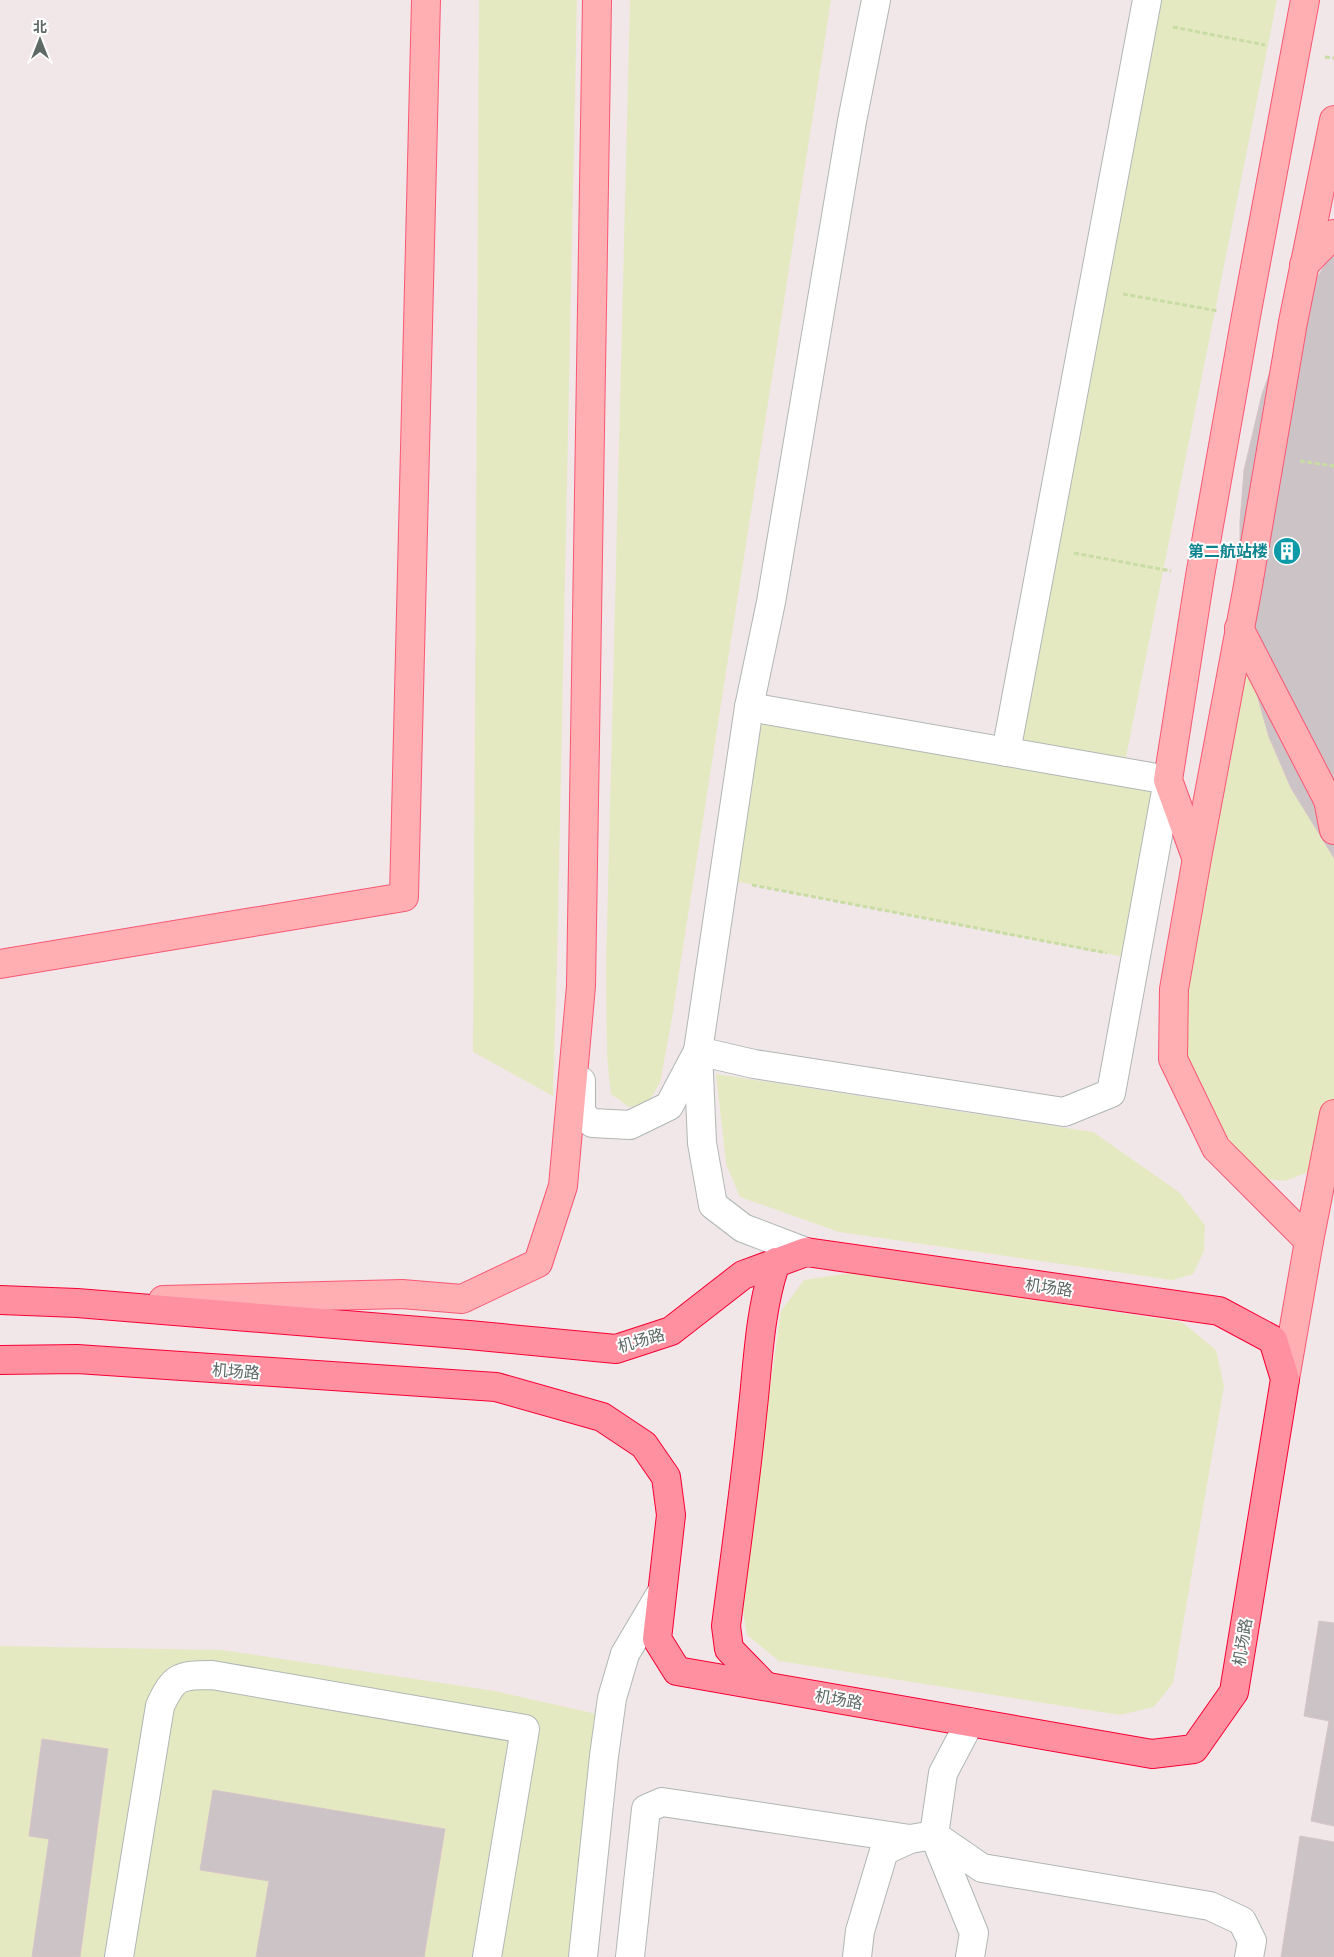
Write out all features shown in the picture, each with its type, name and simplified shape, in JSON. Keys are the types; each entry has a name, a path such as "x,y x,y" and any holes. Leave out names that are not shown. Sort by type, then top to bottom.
{"highway":[{"name":"机场路","path":"0,1300 77,1303 616,1349 671,1331 743,1275 806,1252 1219,1311 1273,1340 1285,1379 1234,1692 1194,1749 1152,1754 676,1671 657,1639 671,1515 666,1477 644,1445 602,1417 496,1387 77,1360 0,1360"},
{"path":"764,1686 729,1649 726,1626 745,1482 764,1310 771,1275 776,1262"}],"main road":[{"path":"0,964 404,897 426,0"},
{"name":"机场路","path":"77,1303 402,1294 462,1299 538,1263 563,1186 581,986 597,0"},
{"path":"1197,858 1168,780 1200,576 1294,51 1305,0"},
{"path":"1308,1241 1216,1148 1173,1059 1174,988 1247,591 1292,322 1334,120"},
{"path":"1304,265 1334,234"},
{"path":"1239,628 1328,800 1334,830"},
{"path":"1285,1379 1308,1241 1334,1114"}],"lane":[{"path":"806,1252 743,1228 713,1204 702,1144 698,1051 750,707 771,602 850,130 876,0"},
{"path":"1006,752 1145,11"},
{"path":"698,1051 754,1064 1064,1112 1111,1093 1168,780 750,707"},
{"path":"581,986 581,1114 592,1123 630,1125 669,1106 698,1051"},
{"path":"583,1957 612,1698 626,1654 662,1593"},
{"path":"119,1957 160,1706 170,1685 188,1675 212,1675 525,1729 487,1957"},
{"path":"970,1722 943,1773 922,1837 974,1933 970,1957"},
{"path":"630,1957 646,1809 662,1802 922,1837 982,1868 1210,1906 1242,1921 1252,1941 1249,1957"},
{"path":"857,1957 860,1931 884,1852 922,1837"}],"path":[{"path":"1145,11 1294,51 1334,58"},
{"path":"1093,288 1246,316"},
{"path":"1044,548 1200,576"},
{"path":"724,879 1135,958"}],"green space":[{"path":"479,0 577,0 553,1096 473,1052"},
{"path":"630,0 831,0 672,1018 660,1083 646,1106 629,1107 611,1094 607,1056 606,968"},
{"path":"1147,0 1277,0 1123,772 1168,780 1135,959 724,879 749,707 1006,752"},
{"path":"1239,628 1334,830 1334,1114 1324,1166 1285,1181 1244,1176 1173,1059"},
{"path":"716,1074 1093,1132 1179,1192 1205,1225 1204,1251 1193,1274 1172,1280 839,1232 740,1197 726,1164"},
{"path":"850,1273 1182,1322 1216,1350 1224,1386 1173,1683 1154,1707 1120,1715 779,1661 747,1635 740,1594 781,1311 804,1280"},
{"path":"0,1646 222,1650 495,1691 619,1719 584,1957 0,1957"}],"building":[{"name":"第二航站楼","path":"1334,250 1334,858 1291,788 1269,737 1249,667 1240,581 1240,521 1244,470 1262,394 1285,330"},
{"path":"1319,1621 1334,1623 1334,1826 1311,1821 1329,1721 1304,1716"},
{"path":"42,1739 108,1749 80,1957 32,1957 49,1839 29,1836"},
{"path":"213,1790 445,1829 424,1957 256,1957 269,1881 200,1870"},
{"path":"1300,1836 1334,1842 1334,1957 1281,1957"}],"place":[{"name":"第二航站楼","path":"1287,551"}]}
